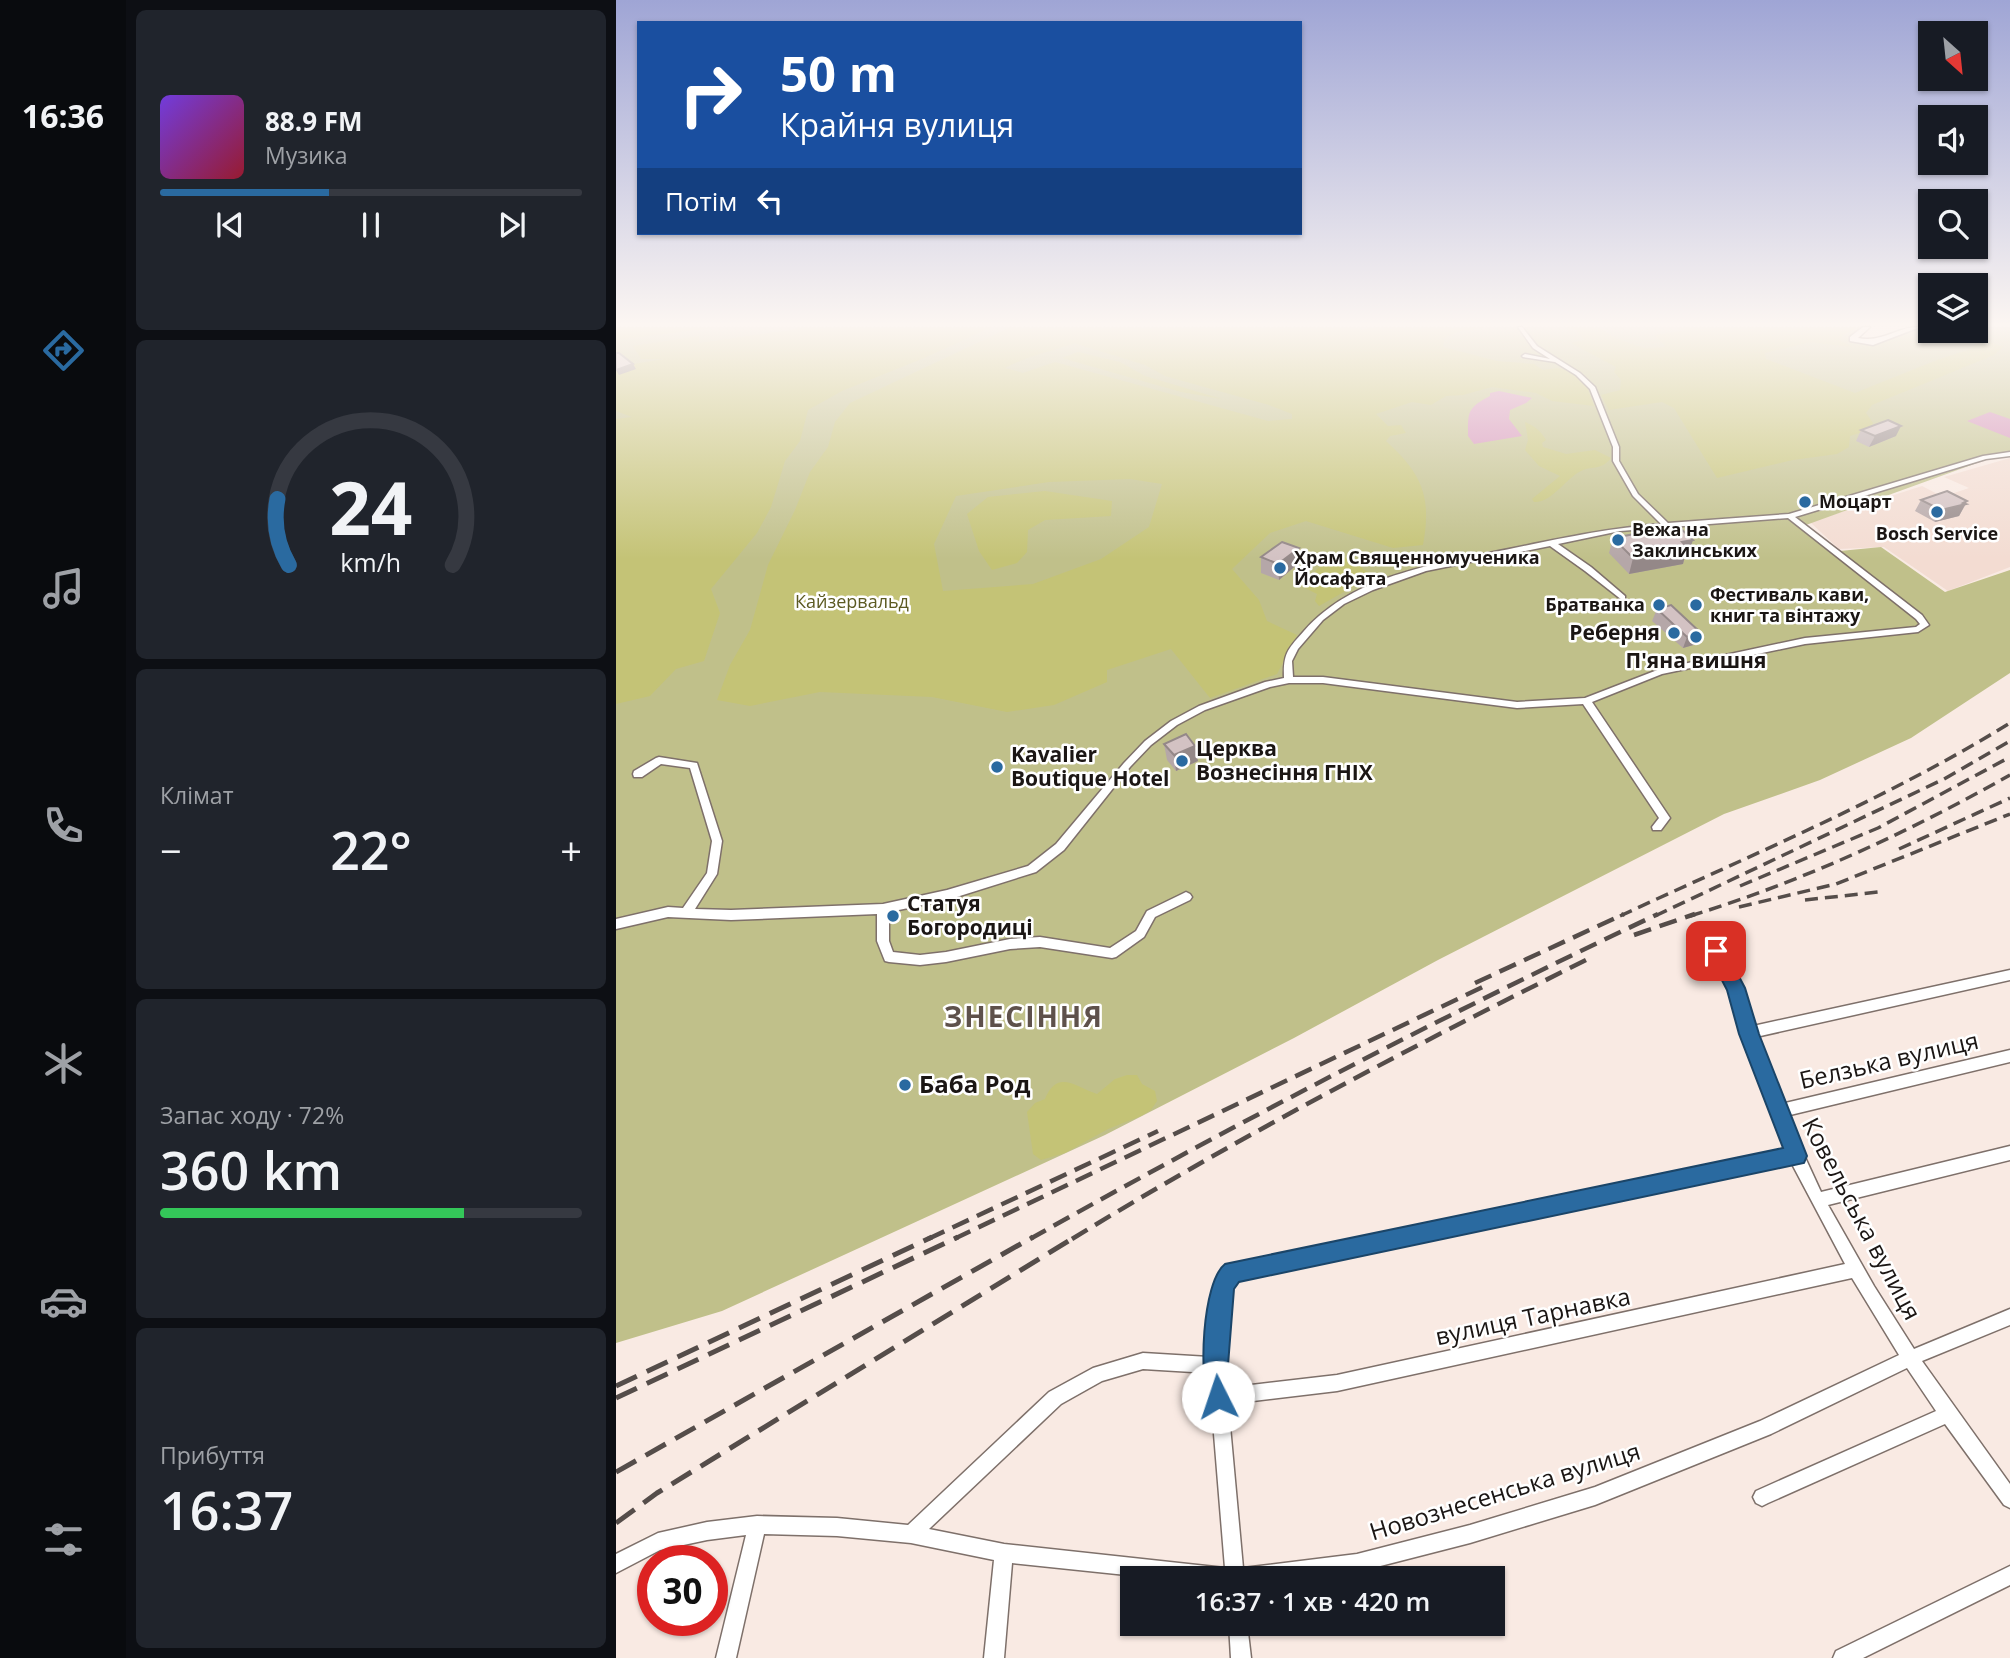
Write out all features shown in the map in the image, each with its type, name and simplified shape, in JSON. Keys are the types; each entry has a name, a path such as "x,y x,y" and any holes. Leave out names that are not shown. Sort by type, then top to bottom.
{"street":[{"path":"1599,404 1616,447 1620,467 1635,495 1664,524"},
{"path":"1289,680 1288,662 1294,648 1320,618 1340,602 1424,569 1620,529 1790,516 1985,457 2010,454"},
{"path":"616,929 622,922 668,912 731,915 883,909 947,895 1032,869 1071,836 1127,765 1148,743 1174,723 1222,701 1289,680 1349,683 1517,705 1586,701 1660,672 1805,641 1918,629 1925,625 1919,617 1790,516"},
{"path":"1550,542 1622,598"},
{"path":"1586,701 1665,818 1657,827"},
{"path":"638,774 659,760 694,765 717,841 712,874 687,912"},
{"path":"883,909 883,942 889,957 920,960 1010,944 1040,942 1112,953 1140,934 1151,914 1185,897"},
{"name":"Ковельська вулиця","path":"1721,939 1716,951 1736,988 1749,1034 1796,1156 1854,1270 1947,1415 2010,1499"},
{"path":"1749,1034 2010,975"},
{"name":"Белзька вулиця","path":"1778,1111 2010,1056"},
{"path":"1818,1200 2010,1153"},
{"path":"1234,1566 1216,1365 1222,1289 1226,1278 1233,1272 1796,1156"},
{"name":"вулиця Тарнавка","path":"1218,1397 1337,1384 1854,1270"},
{"name":"Новознесенська вулиця","path":"1333,1566 1357,1563 1470,1534 1595,1496 1765,1428 1909,1359 2010,1317"},
{"path":"911,1534 1055,1398 1099,1374 1143,1361 1216,1365"},
{"path":"1762,1497 1947,1415"},
{"path":"726,1658 757,1525"},
{"name":"Новознесенська вулиця","path":"616,1564 658,1542 707,1531 757,1525 837,1527 911,1534 1004,1553 1124,1566"},
{"path":"994,1658 1004,1553"},
{"path":"1843,1658 2010,1576"},
{"path":"1239,1636 1241,1658"}],"shaded area":[{"path":"1477,404 1523,404 1510,410 1509,419 1522,436 1474,444 1468,436 1468,421"},
{"path":"1990,412 2010,419 2010,438 1967,421"},
{"path":"2010,458 2010,567 1948,591 1884,547 1839,549 1810,522 1922,486 1953,502 1948,495 1969,488 1944,477"}],"green space":[{"path":"616,404 2010,404 2010,451 1806,525 1840,551 1881,547 1945,592 2010,570 2010,673 1911,738 1820,780 1724,814 1105,1135 722,1311 616,1343"},
{"path":"616,404 818,404 808,410 800,441 785,461 771,507 757,533 711,589 720,613 704,661 676,669 650,696 616,704 616,419 632,417 616,411"},
{"name":"Кайзервальд","path":"849,404 1208,404 1268,421 1292,419 1292,414 1267,404 1405,404 1376,414 1388,426 1401,425 1406,433 1390,436 1386,441 1408,464 1421,487 1426,513 1423,545 1393,548 1306,521 1270,533 1232,569 1259,600 1267,621 1297,635 1277,674 1210,698 1171,649 1107,670 1107,682 1054,705 1007,712 932,697 820,692 750,706 717,700 730,665 750,630 768,565 810,472 828,447 835,422","holes":["1130,479 1162,484 1149,527 1101,559 1033,584 943,591 934,544 956,496 1049,482"]},
{"path":"1606,404 1646,404 1609,410"},
{"path":"1667,404 1874,404 1866,413 1873,423 1869,430 1850,436 1849,447 1837,454 1793,460 1717,478 1674,408"},
{"path":"1525,422 1544,437 1546,440 1542,443 1543,447 1566,454 1595,450 1611,458 1600,466 1575,474 1547,499 1534,502 1532,499 1560,476 1539,466 1525,450 1528,440"},
{"path":"1045,491 1112,501 1111,516 1045,520 1028,530 1027,552 1017,563 992,570 979,551 967,514 988,497"},
{"path":"1329,555 1354,559 1363,569 1374,575 1319,606 1315,601 1317,594 1301,586 1322,564 1320,558"},
{"path":"1137,1075 1142,1084 1155,1091 1157,1101 1151,1110 1108,1129 1065,1153 1041,1160 1033,1154 1027,1112 1035,1103 1045,1099 1056,1084 1068,1083 1097,1094 1115,1079"}],"building":[{"path":"1888,420 1901,426 1875,436 1861,430"},
{"path":"1947,491 1967,501 1963,503 1966,504 1941,510 1921,500"},
{"path":"1678,526 1693,540 1682,542 1688,548 1633,558 1613,538"},
{"path":"1282,542 1299,548 1278,564 1261,557"},
{"path":"1671,605 1701,633 1687,637 1657,609"},
{"path":"1186,734 1195,746 1174,755 1164,744"}],"railway":[{"path":"1620,916 1916,777 2010,723"},
{"path":"1655,916 1944,779 2010,741"},
{"path":"1740,886 1878,828 2010,757"},
{"path":"1690,916 1773,888 1854,854 2010,775"},
{"path":"1899,849 2010,798"},
{"path":"1739,907 1836,884 2010,814"},
{"path":"1805,900 1878,892"},
{"path":"1475,983 1624,914"},
{"path":"1030,1239 1341,1071 1658,914"},
{"path":"1634,935 1695,914"},
{"path":"1072,1239 1329,1092 1592,957"},
{"path":"954,1239 1487,985"},
{"path":"928,1239 1158,1131"},
{"path":"616,1386 932,1237"},
{"path":"616,1398 958,1237"},
{"path":"616,1472 1033,1237"},
{"path":"616,1523 657,1493 1075,1237"}],"place":[{"name":"Моцарт","path":"1805,502"},
{"name":"Bosch Service","path":"1937,512"},
{"name":"Вежа на Заклинських","path":"1618,540"},
{"name":"Храм Священномученика Йосафата","path":"1280,568"},
{"name":"Братванка","path":"1659,605"},
{"name":"Фестиваль кави, книг та вінтажу","path":"1696,605"},
{"name":"Реберня","path":"1674,633"},
{"name":"П'яна вишня","path":"1696,637"},
{"name":"Церква Вознесіння ГНІХ","path":"1182,761"},
{"name":"Kavalier Boutique Hotel","path":"997,767"},
{"name":"Статуя Богородиці","path":"893,916"},
{"name":"Баба Род","path":"905,1085"}],"district":[{"name":"ЗНЕСІННЯ","path":"1024,1017"}],"route":[{"path":"1218,1397 1216,1365 1222,1289 1226,1278 1233,1272 1796,1156 1749,1034 1736,988 1716,951"}]}
